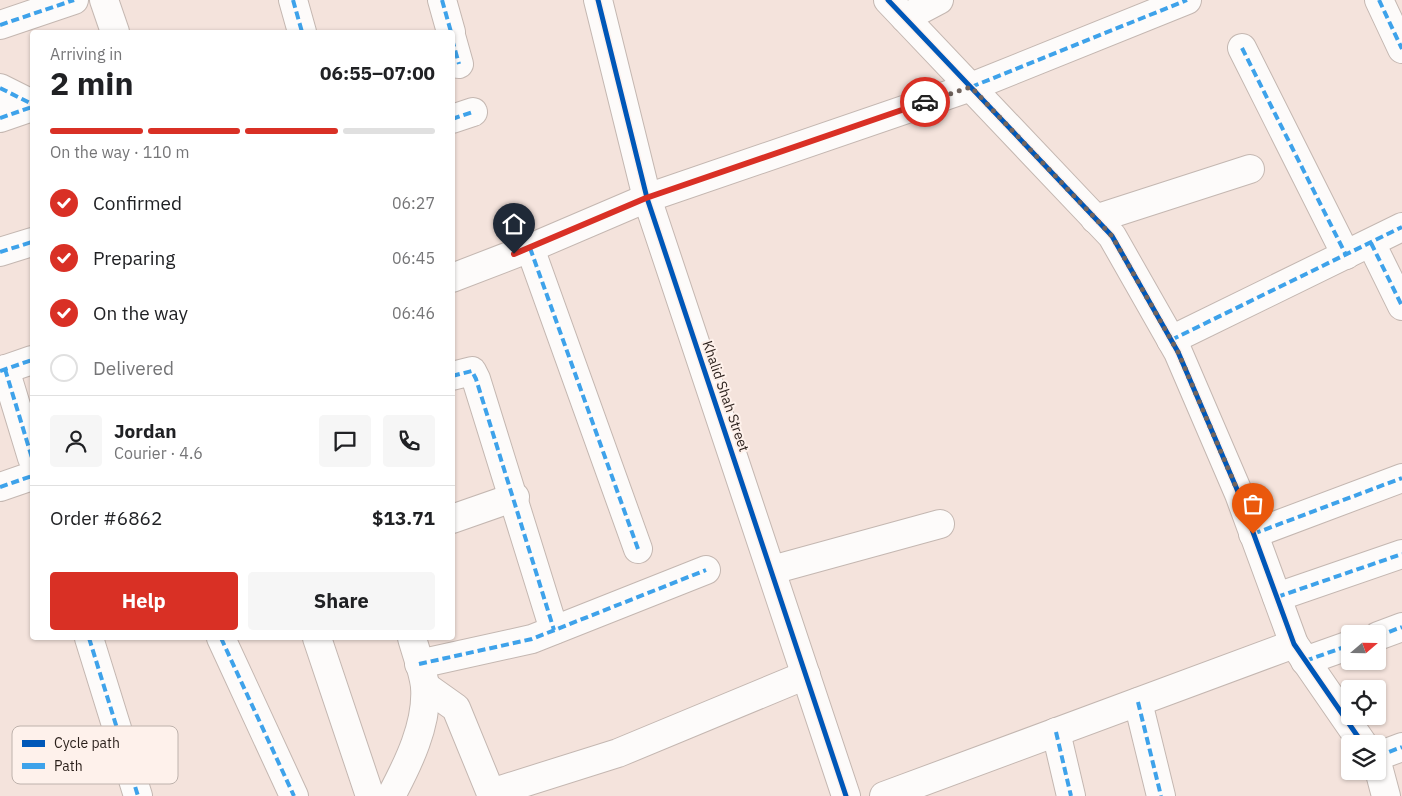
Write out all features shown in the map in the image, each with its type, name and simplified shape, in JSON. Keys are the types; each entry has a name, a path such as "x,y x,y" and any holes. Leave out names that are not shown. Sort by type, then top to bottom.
{"street":[{"path":"0,25 74,0"},
{"path":"104,0 114,30"},
{"path":"293,0 301,30"},
{"path":"442,0 450,30"},
{"name":"Khalid Shah Street","path":"598,0 646,198 772,570 846,796"},
{"path":"896,9 939,0"},
{"path":"455,277 530,248 646,198 971,87 1187,0"},
{"path":"1379,0 1402,49"},
{"path":"896,9 1112,236 1171,340 1239,494 1299,653 1356,735"},
{"path":"1242,48 1346,254"},
{"path":"0,88 30,105"},
{"path":"0,118 30,107"},
{"path":"1096,219 1250,169"},
{"path":"1171,340 1402,227"},
{"path":"0,252 30,243"},
{"path":"1371,243 1402,306"},
{"path":"530,248 638,549"},
{"path":"30,361 2,370 30,452"},
{"path":"455,375 472,371 476,378 515,497 554,630"},
{"path":"0,487 30,477"},
{"path":"1253,534 1402,478"},
{"path":"455,518 515,497"},
{"path":"772,570 940,524"},
{"path":"1277,598 1402,554"},
{"path":"422,675 532,639 706,570"},
{"path":"1386,633 1402,627"},
{"path":"90,640 116,726"},
{"path":"222,640 294,796"},
{"path":"318,640 370,796"},
{"path":"391,796 401,777 421,726 422,675 413,640"},
{"path":"884,796 1138,702 1299,653 1341,646"},
{"path":"422,675 456,708 491,795 618,753 806,675"},
{"path":"1138,702 1161,796"},
{"path":"1056,732 1072,796"},
{"path":"1386,753 1402,747"},
{"path":"1382,780 1386,796"},
{"path":"134,784 138,796"}],"marked path":[{"path":"0,25 74,0"},
{"path":"293,0 301,30"},
{"path":"442,0 450,30"},
{"path":"971,87 1187,0"},
{"path":"1379,0 1402,49"},
{"path":"1242,48 1346,255"},
{"path":"455,50 459,64"},
{"path":"0,88 30,103"},
{"path":"0,118 30,108"},
{"path":"455,118 473,112"},
{"path":"1171,340 1402,227"},
{"path":"0,252 30,243"},
{"path":"1371,243 1402,306"},
{"path":"530,248 638,549"},
{"path":"0,371 30,361"},
{"path":"5,369 30,451"},
{"path":"455,375 472,371 476,379 554,630"},
{"path":"0,487 30,477"},
{"path":"1253,534 1402,478"},
{"path":"1277,597 1402,554"},
{"path":"419,664 532,639 706,570"},
{"path":"1386,633 1402,627"},
{"path":"90,640 116,726"},
{"path":"222,640 294,796"},
{"path":"1305,661 1341,648"},
{"path":"1138,702 1161,796"},
{"path":"1056,732 1071,796"},
{"path":"1386,753 1402,747"},
{"path":"134,784 138,796"}],"cycle path":[{"path":"598,0 647,198 846,796"},
{"path":"888,0 1112,236 1178,352 1239,494 1294,644 1357,735"}],"way so far":[{"path":"925,102 971,87 1112,236 1178,352 1239,494 1253,534"}],"route":[{"path":"514,254 646,198 925,102"}]}
